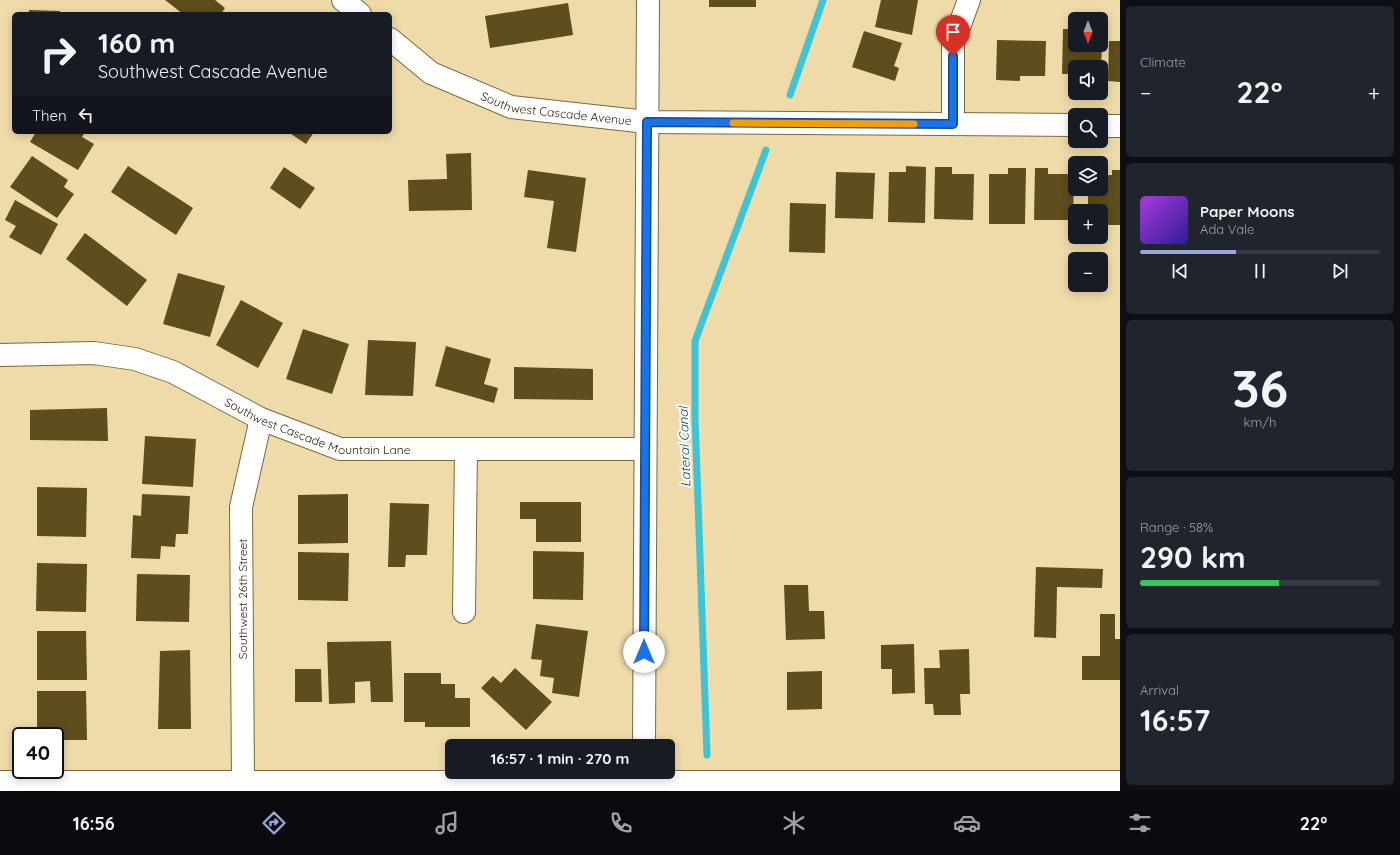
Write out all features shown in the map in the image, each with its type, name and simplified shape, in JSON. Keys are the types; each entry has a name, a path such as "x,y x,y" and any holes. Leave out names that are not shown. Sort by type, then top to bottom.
{"street":[{"path":"343,0 358,12"},
{"path":"644,739 648,0"},
{"path":"953,124 953,43 969,0"},
{"name":"Southwest Cascade Avenue","path":"392,41 432,73 511,107 647,122 1068,125"},
{"path":"1108,126 1120,126"},
{"name":"Southwest Cascade Mountain Lane","path":"0,355 94,352 135,359 173,372 261,419 340,450 645,450"},
{"name":"Southwest 26th Street","path":"243,782 241,507 261,419"},
{"path":"464,612 466,450"},
{"path":"0,782 1120,782"}],"building":[{"path":"165,0 215,0 225,8 222,12 180,12"},
{"path":"709,0 756,0 756,7 709,7"},
{"path":"881,0 918,0 912,35 875,27"},
{"path":"568,3 573,35 490,48 485,16"},
{"path":"29,10 60,11 60,12 29,12"},
{"path":"1063,29 1068,29 1068,52 1102,52 1101,60 1068,60 1068,74 1062,74"},
{"path":"864,31 902,43 894,66 899,68 895,81 852,67"},
{"path":"997,40 1046,41 1045,76 1020,76 1020,81 996,80"},
{"path":"1109,41 1120,41 1120,82 1108,81"},
{"path":"35,134 84,134 82,137 94,144 78,170 30,142"},
{"path":"291,134 313,134 306,144"},
{"path":"471,153 472,210 409,211 408,180 447,179 446,154"},
{"path":"32,156 68,180 64,187 74,194 57,218 10,187"},
{"path":"128,166 193,208 176,235 111,192"},
{"path":"906,166 926,167 925,223 888,222 889,172 906,172"},
{"path":"284,167 315,188 300,209 270,188"},
{"path":"935,167 952,167 952,174 974,174 973,220 934,219"},
{"path":"1008,168 1026,168 1025,224 989,224 989,174 1008,174"},
{"path":"1035,168 1048,168 1048,174 1068,174 1068,196 1074,196 1073,204 1068,204 1068,220 1034,220"},
{"path":"528,170 586,178 576,252 547,248 554,201 524,197"},
{"path":"1112,170 1120,170 1120,225 1108,225 1108,204 1088,204 1088,196 1108,196 1108,175 1112,175"},
{"path":"836,172 875,173 873,219 835,218"},
{"path":"15,200 58,224 41,255 9,237 16,226 5,220"},
{"path":"790,203 826,204 825,253 789,252"},
{"path":"85,233 147,280 127,306 66,259"},
{"path":"178,273 225,286 210,337 163,324"},
{"path":"241,300 283,323 258,368 216,345"},
{"path":"303,329 349,344 332,394 286,379"},
{"path":"368,340 416,342 413,396 365,395"},
{"path":"446,346 491,359 484,384 498,388 494,403 435,386"},
{"path":"514,367 593,369 593,400 514,399"},
{"path":"107,408 108,441 30,440 30,410"},
{"path":"145,436 196,439 193,487 142,484"},
{"path":"37,487 87,488 86,537 37,536"},
{"path":"142,494 190,496 188,534 176,534 175,547 161,546 160,559 131,558 133,515 141,516"},
{"path":"348,494 348,543 298,544 298,495"},
{"path":"520,502 581,502 581,542 536,542 536,519 520,519"},
{"path":"390,503 429,504 427,555 406,555 405,567 388,567"},
{"path":"533,551 584,552 583,600 533,599"},
{"path":"298,552 349,553 348,601 298,600"},
{"path":"37,563 87,564 86,612 36,611"},
{"path":"1036,567 1103,569 1102,588 1057,587 1056,638 1034,637"},
{"path":"137,574 190,575 189,622 136,621"},
{"path":"784,585 808,585 809,611 824,611 825,639 786,640"},
{"path":"1100,614 1115,614 1115,639 1120,639 1120,680 1082,680 1082,656 1100,656"},
{"path":"536,624 588,631 579,697 552,693 554,678 540,676 542,660 531,659"},
{"path":"37,631 86,631 87,680 37,680"},
{"path":"391,641 393,702 371,702 370,681 355,682 355,703 329,704 327,642"},
{"path":"914,644 915,693 892,694 892,669 881,669 881,645"},
{"path":"969,649 970,694 960,694 961,715 934,715 933,704 925,704 924,668 940,668 939,650"},
{"path":"190,650 191,729 158,729 160,651"},
{"path":"515,668 552,702 526,730 481,688 493,676 501,683"},
{"path":"295,669 321,669 322,702 295,702"},
{"path":"822,671 822,709 787,710 787,672"},
{"path":"404,673 441,673 441,684 455,684 455,698 470,698 470,727 425,727 425,722 404,722"},
{"path":"37,691 86,691 87,740 64,740 64,727 37,727"}],"waterway":[{"name":"Lateral Canal","path":"790,95 823,0"},
{"name":"Lateral Canal","path":"707,755 695,417 695,341 766,150"}],"slow traffic":[{"path":"733,123 914,124"}],"route":[{"path":"644,652 647,122 953,124 953,56"}]}
